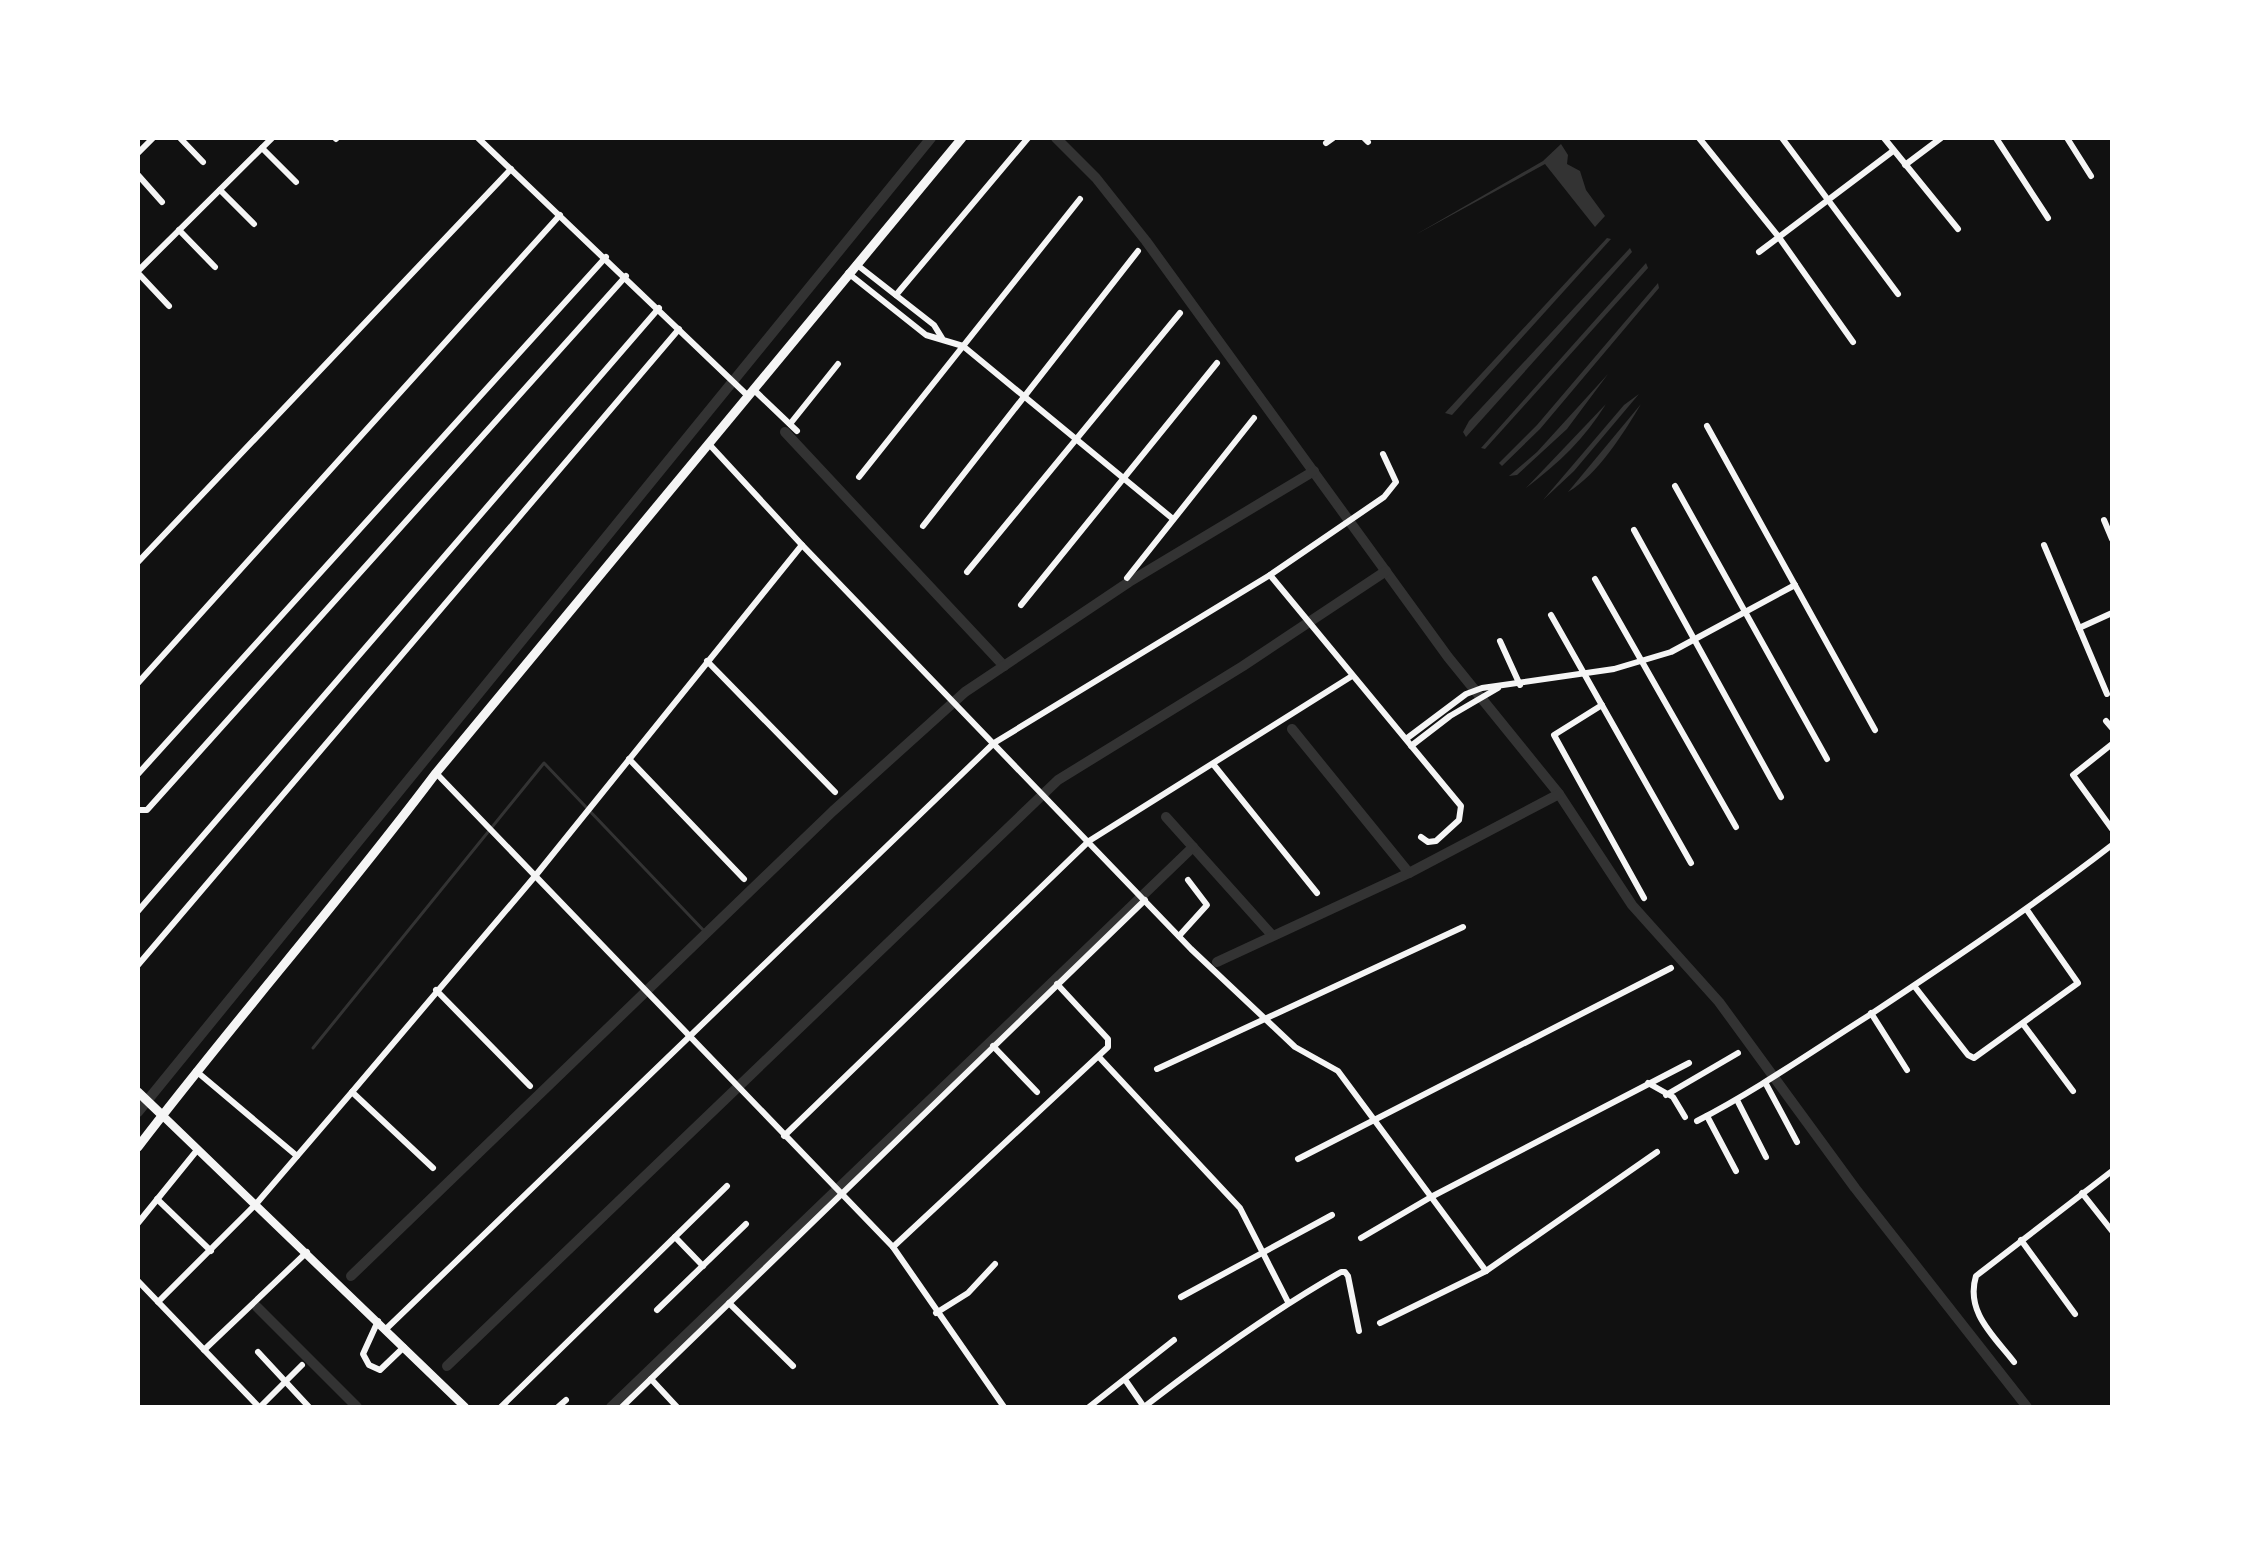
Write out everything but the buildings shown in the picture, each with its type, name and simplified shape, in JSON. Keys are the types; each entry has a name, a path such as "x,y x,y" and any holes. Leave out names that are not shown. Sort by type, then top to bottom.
{"main road":[{"path":"138,1147 196,1071 369,863 436,773 747,391 962,138"},
{"path":"138,1092 162,1115"}],"street":[{"path":"138,153 153,138"},
{"path":"180,138 203,162"},
{"path":"169,306 138,272 272,138"},
{"path":"478,138 626,276 728,377 797,431"},
{"path":"896,295 1028,138"},
{"path":"1326,143 1333,138"},
{"path":"1699,138 1778,236 1853,342"},
{"path":"1782,138 1898,294"},
{"path":"1884,138 1958,229"},
{"path":"1905,165 1941,138"},
{"path":"2067,138 2091,176"},
{"path":"1999,139 2048,218"},
{"path":"262,148 296,182"},
{"path":"1759,252 1893,151"},
{"path":"138,562 511,169"},
{"path":"138,175 162,202"},
{"path":"220,190 254,224"},
{"path":"859,477 1080,199"},
{"path":"138,683 560,215"},
{"path":"179,230 215,267"},
{"path":"923,526 1138,251"},
{"path":"138,774 606,257"},
{"path":"856,264 934,325 942,338"},
{"path":"848,273 926,335 963,346 1173,519"},
{"path":"138,810 147,810 626,276"},
{"path":"138,911 659,308"},
{"path":"967,572 1078,441 1180,313"},
{"path":"138,965 679,329"},
{"path":"1021,605 1217,363"},
{"path":"790,424 838,364"},
{"path":"1127,578 1254,418"},
{"path":"1707,426 1875,730"},
{"path":"708,442 802,545 1179,936 1295,1047 1338,1071 1486,1271"},
{"path":"386,1329 689,1036 815,920 994,743 1270,575 1384,497 1396,482 1383,454"},
{"path":"1675,486 1827,759"},
{"path":"2104,520 2112,539"},
{"path":"1634,530 1781,797"},
{"path":"158,1302 256,1204 352,1092 536,875 802,545"},
{"path":"2044,545 2107,694"},
{"path":"1270,575 1462,811 1459,820 1436,841 1428,842 1421,837"},
{"path":"1595,579 1736,827"},
{"path":"1406,739 1466,694 1482,688 1520,685 1643,662 1697,640 1795,585"},
{"path":"2079,628 2112,613"},
{"path":"1551,615 1691,863"},
{"path":"1500,641 1520,685"},
{"path":"707,661 835,792"},
{"path":"784,1136 1089,841 1352,676"},
{"path":"1411,746 1450,716 1486,698 1498,688"},
{"path":"1602,705 1554,735 1644,898"},
{"path":"1445,708 1450,716"},
{"path":"2106,721 2112,728"},
{"path":"2112,744 2073,775 2112,829"},
{"path":"629,759 744,879"},
{"path":"1213,764 1317,893"},
{"path":"436,773 893,1247 1004,1407"},
{"path":"1697,1121 1766,1084 1915,987 2027,910 2112,845"},
{"path":"1179,936 1207,905 1188,880"},
{"path":"622,1407 839,1192 1144,899"},
{"path":"1915,987 1971,1058 2023,1024 2078,983 2027,910"},
{"path":"1157,1069 1463,927"},
{"path":"1298,1159 1671,968"},
{"path":"893,1247 1108,1047 1108,1039 1057,984"},
{"path":"436,990 530,1086"},
{"path":"1871,1013 1907,1070"},
{"path":"2023,1024 2073,1091"},
{"path":"993,1046 1037,1092"},
{"path":"1666,1095 1738,1053"},
{"path":"1099,1057 1240,1208 1288,1302"},
{"path":"1361,1238 1431,1197 1689,1063"},
{"path":"196,1071 297,1156"},
{"path":"1648,1083 1677,1102 1685,1117"},
{"path":"1766,1084 1797,1142"},
{"path":"352,1092 433,1168"},
{"path":"1737,1100 1766,1157"},
{"path":"162,1115 465,1407"},
{"path":"1707,1116 1736,1171"},
{"path":"138,1223 198,1149"},
{"path":"1380,1323 1486,1271 1657,1152"},
{"path":"2014,1362 1980,1318 1971,1291 1976,1276 2112,1171"},
{"path":"501,1407 727,1186"},
{"path":"2082,1193 2112,1231"},
{"path":"157,1199 211,1251"},
{"path":"1181,1297 1332,1215"},
{"path":"657,1310 746,1224"},
{"path":"675,1237 703,1266"},
{"path":"2021,1240 2075,1314"},
{"path":"204,1350 307,1252"},
{"path":"936,1313 968,1293 995,1264"},
{"path":"1126,1381 1144,1407 1288,1302 1345,1272 1359,1331"},
{"path":"138,1281 260,1407 302,1365"},
{"path":"729,1303 793,1366"},
{"path":"378,1321 363,1354 369,1365 380,1370 404,1347"},
{"path":"1089,1407 1126,1381 1174,1340"},
{"path":"258,1352 309,1407"},
{"path":"651,1379 677,1407"},
{"path":"558,1407 566,1400"}],"shaded area":[{"path":"1561,144 1568,155 1567,164 1580,171 1586,190 1605,216 1595,227 1545,164 1415,235 1543,161"},
{"path":"1607,238 1611,239 1452,415 1445,413"},
{"path":"1630,248 1632,252 1466,437 1463,432 1469,421"},
{"path":"1646,263 1648,268 1485,449 1481,448"},
{"path":"1658,283 1659,288 1540,429 1502,466 1499,463 1537,425"},
{"path":"1608,374 1567,429 1517,475 1509,476 1537,452"},
{"path":"1639,394 1574,471 1543,500 1624,405"},
{"path":"1606,404 1570,449 1526,488"},
{"path":"1641,404 1600,464 1568,492"}],"waterway":[{"path":"138,1112 931,138"},
{"path":"1056,138 1096,178 1146,241 1448,657 1559,794 1632,905 1719,1002 1855,1188 2027,1407"},
{"path":"785,432 1004,666"},
{"path":"351,1276 833,811 965,692 1129,582 1314,471"},
{"path":"447,1366 1058,780 1243,666 1386,571"},
{"path":"1292,729 1409,873"},
{"path":"313,1048 544,763 707,934"},
{"path":"1217,962 1409,873 1559,794"},
{"path":"1166,817 1271,934"},
{"path":"611,1407 1193,847"},
{"path":"257,1307 357,1407"}]}
